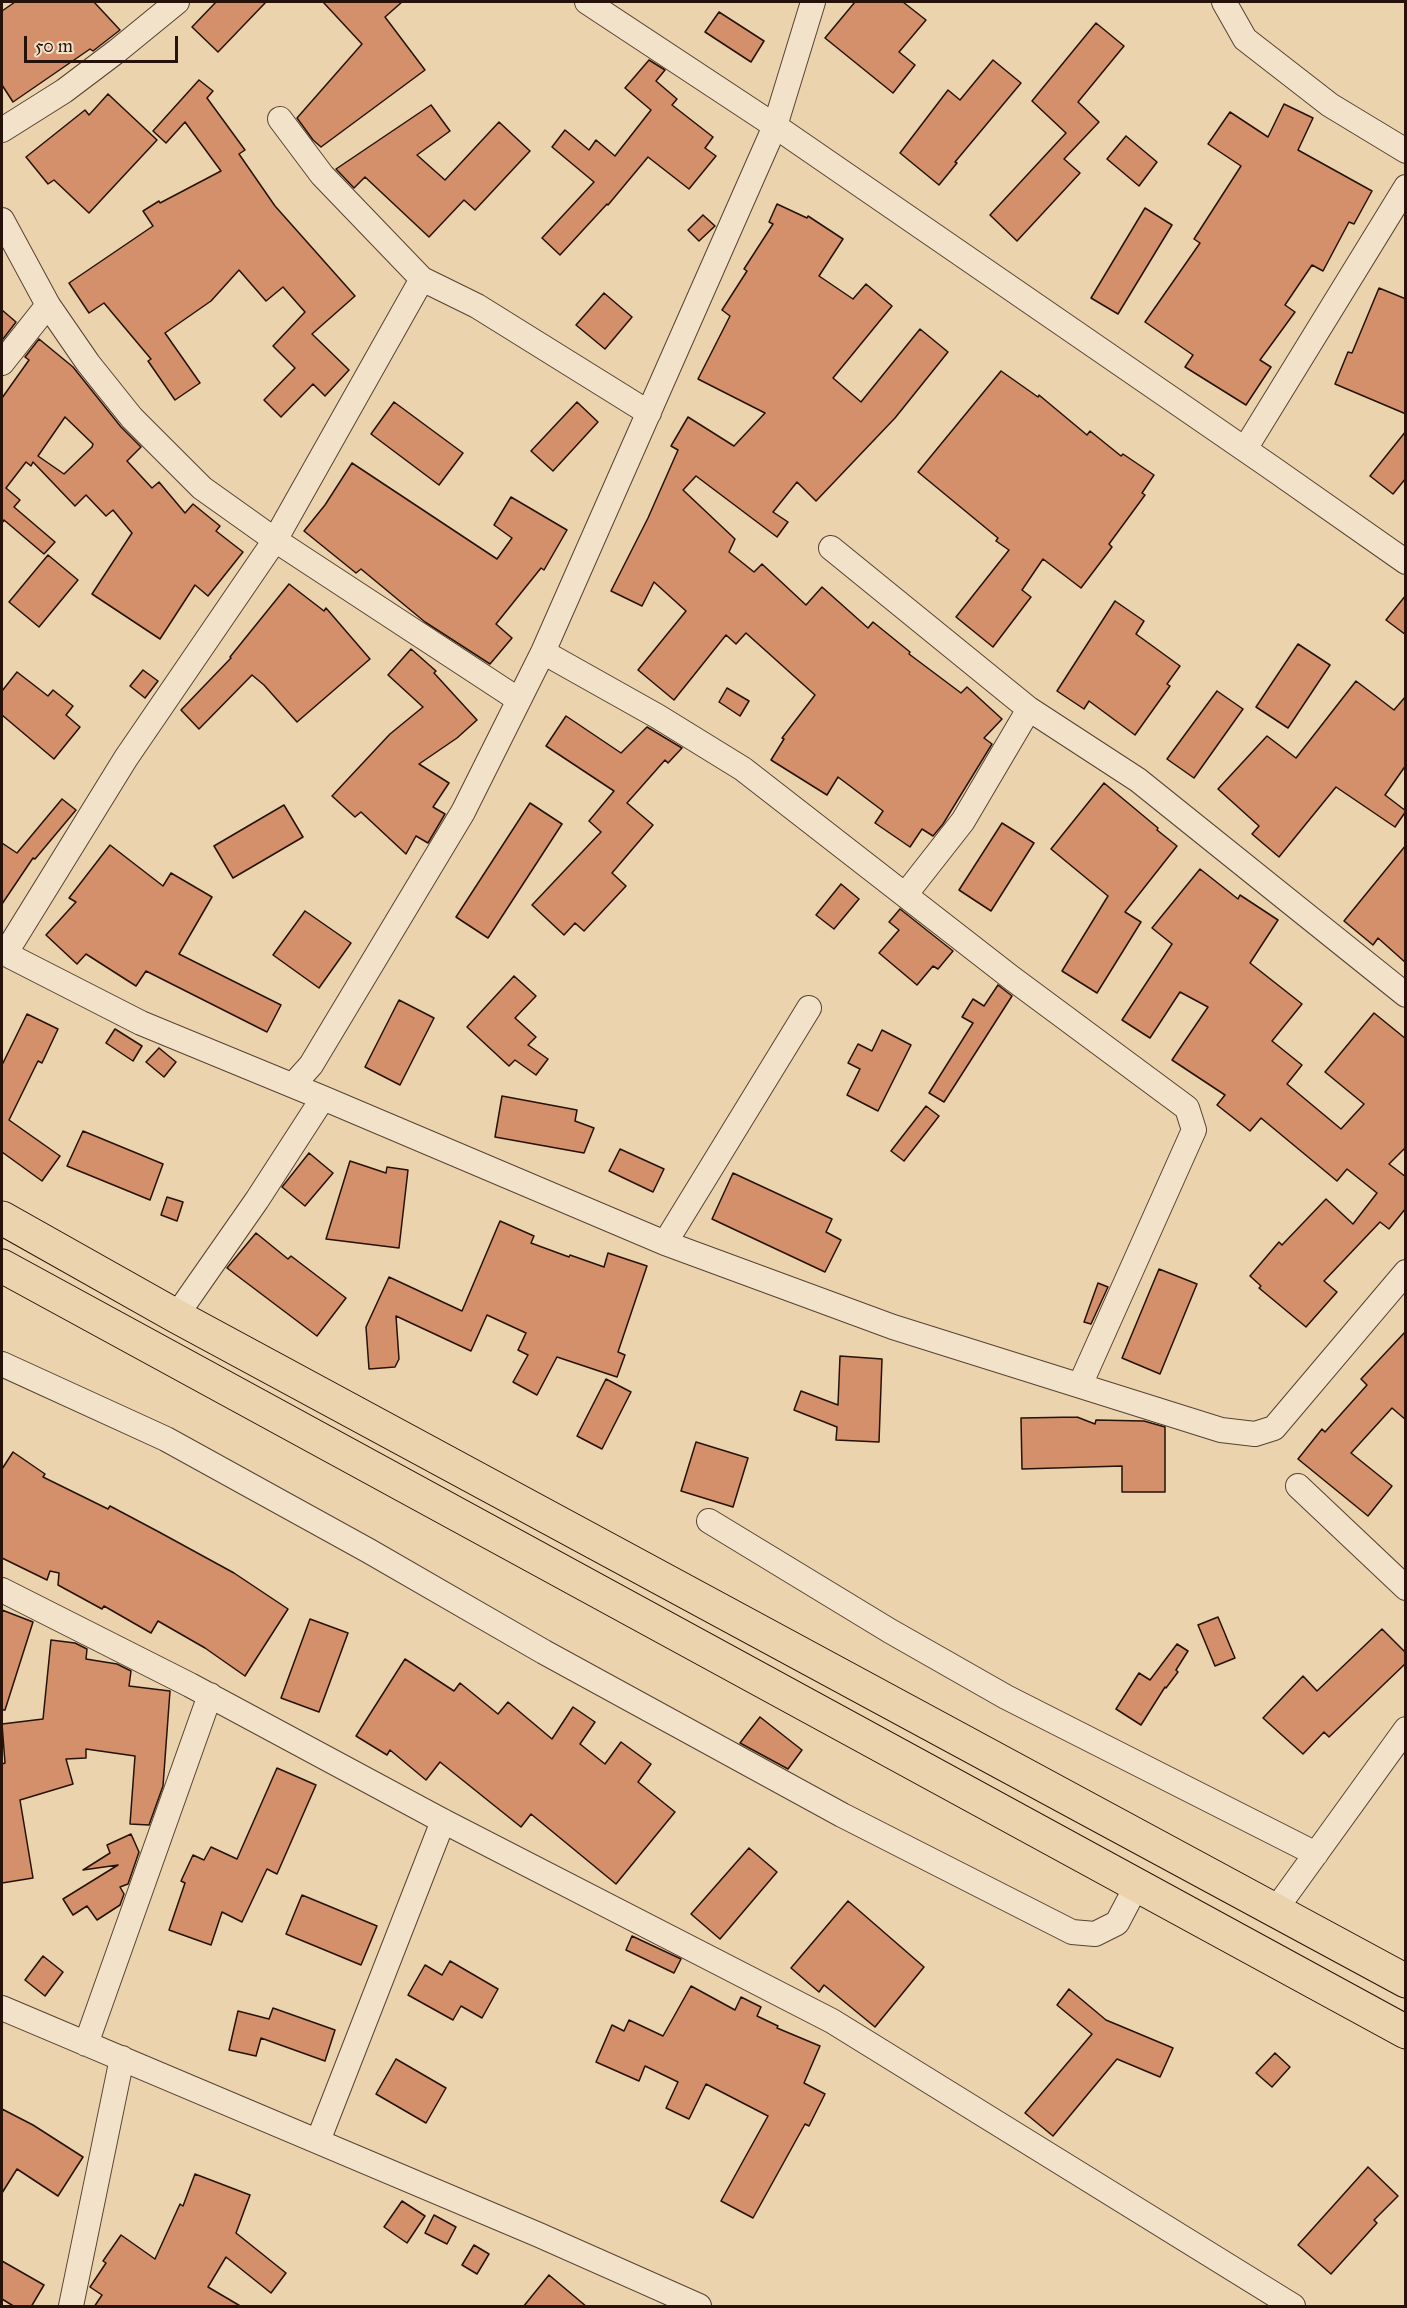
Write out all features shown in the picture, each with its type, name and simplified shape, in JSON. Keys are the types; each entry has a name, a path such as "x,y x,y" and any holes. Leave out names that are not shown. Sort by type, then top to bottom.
{"main road":[{"path":"2,1218 176,1316 1406,1980"},
{"path":"2,1266 1406,2032"}],"street":[{"path":"2,129 64,91 177,2"},
{"path":"587,2 775,126 1406,562"},
{"path":"293,1085 311,1065 463,812 543,652 775,126 813,2"},
{"path":"1224,2 1245,39 1330,105 1406,151"},
{"path":"280,119 322,175 422,279 477,306 649,413"},
{"path":"1245,449 1406,187"},
{"path":"2,220 48,305 88,363 132,418 202,488 275,540 519,700"},
{"path":"422,279 275,540 126,758 3,953 141,1023 665,1243 893,1328 1221,1430 1255,1434 1274,1428 1406,1272"},
{"path":"2,363 48,305"},
{"path":"831,548 1029,709 1138,780 1406,995"},
{"path":"543,652 657,716 743,770 1187,1108 1194,1130 1080,1385"},
{"path":"905,895 963,821 1029,709"},
{"path":"665,1243 809,1008"},
{"path":"176,1316 257,1200 323,1098"},
{"path":"2,1364 166,1439 369,1551 544,1652 842,1815 1072,1932 1095,1934 1117,1923 1137,1885"},
{"path":"1298,1486 1406,1588"},
{"path":"709,1521 890,1631 1006,1697 1316,1854"},
{"path":"2,1590 210,1695 442,1821 832,2021 1293,2307"},
{"path":"86,2044 210,1695"},
{"path":"1276,1910 1406,1729"},
{"path":"318,2141 442,1821"},
{"path":"2,2008 539,2235 699,2307"},
{"path":"71,2307 122,2058"}],"building":[{"path":"15,2 94,2 120,30 93,51 90,49 13,102 2,85 2,11"},
{"path":"216,2 266,2 218,52 192,27"},
{"path":"323,2 402,2 385,17 425,70 321,147 297,118 362,44"},
{"path":"855,2 903,2 926,20 899,52 915,65 893,93 825,38"},
{"path":"719,12 764,41 751,62 705,32"},
{"path":"1096,23 1124,46 1078,102 1099,122 1064,159 1080,173 1017,241 990,215 1066,133 1032,101"},
{"path":"649,60 665,70 656,81 677,99 672,105 713,137 705,148 716,156 689,189 648,157 608,205 560,255 542,238 594,182 552,147 565,130 589,150 596,140 615,156 651,110 625,88"},
{"path":"993,60 1021,83 955,162 957,163 939,185 900,153 948,90 960,100"},
{"path":"199,80 213,91 207,98 245,150 239,154 275,206 355,296 312,334 349,370 325,396 313,384 281,417 264,400 295,368 273,346 305,312 283,287 266,301 239,270 211,301 165,333 200,383 175,400 148,361 151,359 104,303 89,313 69,283 153,226 143,211 221,171 185,122 166,143 153,131"},
{"path":"108,94 157,140 89,213 54,180 48,184 26,157 85,110 89,115"},
{"path":"1284,104 1313,118 1298,150 1372,191 1354,224 1349,222 1323,271 1312,265 1285,305 1295,312 1260,360 1271,367 1246,405 1185,367 1193,355 1145,322 1200,243 1194,239 1241,166 1208,144 1230,112 1268,137"},
{"path":"431,105 450,131 417,155 445,180 499,122 530,151 475,210 464,200 429,237 365,177 354,188 336,169"},
{"path":"1126,136 1157,162 1139,186 1107,159"},
{"path":"777,204 807,218 808,216 843,239 819,276 853,299 866,284 892,306 833,378 861,402 920,329 948,352 895,418 816,501 797,482 773,512 788,522 777,537 696,476 683,490 735,539 729,552 754,572 762,564 806,605 822,587 868,628 873,622 910,652 909,654 961,693 967,687 1002,719 984,738 992,744 943,824 933,836 922,829 910,847 875,823 883,811 838,777 827,795 771,760 784,739 782,738 815,695 746,633 736,644 726,635 674,700 638,670 686,611 654,582 642,606 611,591 648,518 678,450 671,446 688,417 734,446 765,413 698,379 730,316 722,310 747,271 744,269 773,224 769,222"},
{"path":"1145,208 1172,225 1118,314 1091,298"},
{"path":"703,215 715,226 699,241 688,230"},
{"path":"1379,288 1406,299 1406,414 1335,384 1348,352 1352,353"},
{"path":"604,293 632,317 605,349 576,325"},
{"path":"2,310 16,322 3,339 2,338"},
{"path":"39,339 73,367 121,427 141,447 127,461 152,488 159,482 185,513 193,504 220,526 216,531 243,552 208,596 195,585 160,639 92,594 132,533 113,510 106,516 86,495 75,506 33,462 31,466 26,462 6,488 20,500 14,507 55,542 44,554 4,520 2,523 2,398 29,360 25,357","holes":["65,417 93,444 64,474 38,456"]},
{"path":"1001,371 1038,397 1039,395 1087,435 1090,431 1121,456 1123,454 1154,475 1142,493 1145,495 1109,544 1112,547 1081,588 1043,559 1022,590 1031,597 993,647 956,617 1009,550 996,541 998,538 918,472"},
{"path":"394,402 463,453 439,485 371,434"},
{"path":"577,402 598,422 553,471 531,451"},
{"path":"1406,431 1406,478 1393,494 1370,476"},
{"path":"352,463 497,559 512,538 494,525 511,497 567,530 544,570 541,568 496,624 512,638 490,664 425,622 361,569 356,573 304,531 325,505"},
{"path":"48,555 78,580 39,627 9,602"},
{"path":"289,584 324,611 326,608 370,659 297,722 252,675 199,729 181,710 231,658"},
{"path":"1406,595 1406,635 1386,620"},
{"path":"1115,601 1144,621 1136,634 1180,666 1167,684 1170,686 1135,735 1089,701 1084,709 1057,691"},
{"path":"1298,644 1330,665 1288,728 1256,707"},
{"path":"411,649 436,671 434,673 477,720 457,738 419,764 449,783 433,807 445,814 428,843 416,836 406,854 361,812 355,817 332,796 390,734 423,707 388,675"},
{"path":"143,670 158,681 145,698 130,686"},
{"path":"17,672 48,696 53,690 73,706 66,715 80,727 54,759 2,715 2,691"},
{"path":"1356,681 1394,710 1406,696 1406,765 1385,795 1406,811 1395,827 1336,787 1279,857 1252,834 1259,826 1218,789 1267,736 1296,758"},
{"path":"727,688 749,701 740,716 719,702"},
{"path":"1217,691 1243,709 1194,778 1167,759"},
{"path":"566,716 621,753 647,727 682,748 668,763 665,760 627,803 653,825 612,873 626,886 584,931 575,923 564,935 532,905 601,832 589,821 614,791 546,746"},
{"path":"1104,783 1177,846 1125,912 1141,922 1097,993 1062,971 1108,896 1051,849"},
{"path":"62,799 76,810 35,859 33,858 2,904 2,843 17,853"},
{"path":"530,803 562,824 488,938 456,917"},
{"path":"284,805 303,837 233,878 214,846"},
{"path":"1002,823 1034,843 991,911 959,890"},
{"path":"110,845 163,886 171,873 212,897 179,954 281,1005 267,1032 146,971 136,986 86,954 77,964 46,935 76,902 69,898"},
{"path":"1406,845 1406,963 1378,938 1373,945 1344,921"},
{"path":"1200,869 1238,899 1240,895 1278,920 1250,963 1302,1004 1272,1041 1302,1065 1287,1084 1341,1129 1364,1104 1325,1072 1374,1013 1406,1039 1406,1147 1389,1164 1406,1177 1406,1208 1389,1229 1380,1222 1324,1281 1337,1292 1306,1327 1259,1288 1261,1286 1250,1276 1279,1242 1282,1245 1326,1199 1353,1224 1377,1193 1347,1169 1337,1181 1261,1118 1250,1131 1217,1105 1225,1095 1172,1060 1208,1007 1180,992 1150,1038 1122,1020 1172,944 1152,928"},
{"path":"841,884 859,899 834,929 816,915"},
{"path":"900,909 953,951 938,969 933,966 917,985 879,953 899,930 889,922"},
{"path":"305,911 351,943 319,988 273,955"},
{"path":"514,976 536,996 515,1018 536,1037 528,1045 548,1059 536,1075 515,1060 509,1066 467,1027"},
{"path":"998,985 1012,996 944,1102 929,1093 973,1023 962,1017 973,999 984,1006"},
{"path":"399,1000 434,1018 400,1085 365,1067"},
{"path":"27,1014 58,1029 42,1063 38,1061 9,1120 60,1156 42,1181 2,1152 2,1065"},
{"path":"115,1029 142,1046 133,1061 106,1043"},
{"path":"882,1030 911,1045 878,1111 847,1095 860,1069 848,1063 858,1044 872,1051"},
{"path":"159,1048 176,1062 164,1077 146,1062"},
{"path":"502,1096 577,1110 575,1121 594,1128 584,1153 495,1137"},
{"path":"926,1106 939,1116 904,1161 891,1151"},
{"path":"83,1131 163,1164 150,1200 67,1166"},
{"path":"620,1149 664,1169 653,1192 609,1171"},
{"path":"309,1153 333,1173 305,1206 282,1187"},
{"path":"350,1161 386,1173 387,1167 408,1170 399,1248 326,1239"},
{"path":"733,1173 832,1219 826,1232 841,1240 825,1272 712,1219"},
{"path":"167,1197 183,1202 177,1221 161,1215"},
{"path":"500,1221 534,1236 531,1243 569,1257 570,1255 604,1267 608,1253 647,1266 618,1352 625,1355 617,1377 557,1357 537,1395 513,1382 528,1355 518,1350 526,1333 487,1315 471,1351 396,1316 399,1359 395,1367 369,1369 366,1327 389,1277 462,1311"},
{"path":"256,1233 288,1259 291,1256 346,1298 317,1336 227,1268"},
{"path":"1159,1269 1197,1284 1160,1374 1122,1358"},
{"path":"1098,1283 1108,1287 1091,1324 1084,1322"},
{"path":"1406,1331 1406,1420 1392,1408 1351,1453 1392,1486 1368,1516 1298,1459 1322,1429 1325,1432 1367,1385 1361,1379"},
{"path":"840,1356 882,1359 879,1442 836,1440 837,1427 794,1410 801,1391 838,1405"},
{"path":"606,1379 631,1392 602,1449 577,1436"},
{"path":"1077,1417 1095,1424 1096,1420 1144,1421 1165,1427 1165,1492 1122,1492 1122,1466 1022,1469 1021,1418"},
{"path":"696,1442 748,1458 733,1507 681,1491"},
{"path":"13,1452 45,1474 43,1477 108,1509 110,1506 159,1532 234,1573 288,1609 245,1676 205,1648 158,1621 151,1633 104,1606 102,1609 58,1585 59,1573 50,1571 47,1580 2,1558 2,1469"},
{"path":"2,1610 33,1622 5,1710 2,1710"},
{"path":"1218,1617 1235,1658 1215,1666 1198,1625"},
{"path":"310,1619 348,1633 319,1712 281,1698"},
{"path":"1382,1629 1406,1653 1406,1663 1329,1737 1324,1732 1303,1754 1263,1718 1303,1676 1317,1691"},
{"path":"51,1640 75,1643 87,1649 86,1659 117,1664 131,1671 129,1686 170,1691 163,1786 149,1825 130,1824 135,1756 86,1749 86,1758 66,1759 73,1784 20,1800 33,1878 2,1883 2,1764 5,1763 2,1724 43,1719"},
{"path":"1177,1644 1188,1651 1176,1670 1178,1672 1165,1687 1141,1725 1116,1709 1139,1673 1150,1680"},
{"path":"405,1659 454,1691 460,1683 498,1714 508,1702 552,1739 573,1707 595,1722 580,1744 605,1764 621,1742 651,1764 638,1782 675,1812 616,1884 531,1814 521,1827 440,1762 426,1780 390,1750 387,1755 356,1736"},
{"path":"760,1717 802,1750 788,1769 740,1743"},
{"path":"277,1768 316,1785 277,1874 267,1869 242,1922 222,1912 211,1945 169,1930 185,1883 181,1881 193,1855 204,1860 211,1847 237,1859"},
{"path":"131,1834 139,1852 128,1884 120,1887 124,1894 120,1905 97,1920 87,1906 73,1915 63,1899 118,1865 83,1870 110,1853 107,1845"},
{"path":"749,1848 777,1872 720,1939 691,1914"},
{"path":"302,1895 377,1926 361,1965 286,1934"},
{"path":"848,1901 924,1967 875,2027 824,1985 819,1992 791,1968"},
{"path":"632,1936 681,1959 674,1973 626,1950"},
{"path":"43,1956 63,1972 45,1996 25,1980"},
{"path":"450,1961 498,1989 482,2018 461,2006 453,2020 408,1995 425,1965 442,1975"},
{"path":"691,1986 735,2010 741,1997 761,2007 757,2016 778,2026 777,2028 820,2046 804,2083 825,2094 809,2126 805,2124 753,2218 721,2201 768,2116 706,2084 689,2119 666,2108 678,2082 645,2066 639,2081 596,2062 612,2025 624,2031 629,2020 663,2036"},
{"path":"1069,1989 1106,2020 1173,2048 1160,2077 1117,2059 1053,2136 1025,2113 1092,2034 1057,2005"},
{"path":"273,2008 335,2030 325,2061 261,2038 256,2056 229,2050 238,2011 269,2019"},
{"path":"1275,2053 1290,2067 1272,2087 1256,2073"},
{"path":"396,2059 446,2088 426,2123 376,2094"},
{"path":"2,2109 33,2125 83,2157 58,2196 17,2169 2,2193"},
{"path":"1368,2167 1398,2196 1374,2220 1377,2223 1331,2274 1298,2245"},
{"path":"195,2174 250,2195 236,2233 286,2273 271,2293 226,2257 208,2287 242,2307 94,2307 102,2295 90,2287 106,2263 103,2261 121,2235 155,2259 180,2204 183,2206"},
{"path":"402,2201 425,2216 407,2243 384,2227"},
{"path":"434,2215 456,2227 447,2244 425,2233"},
{"path":"474,2245 489,2254 477,2274 462,2265"},
{"path":"2,2261 44,2285 31,2307 15,2307 2,2299"},
{"path":"549,2275 587,2307 523,2307"}]}
